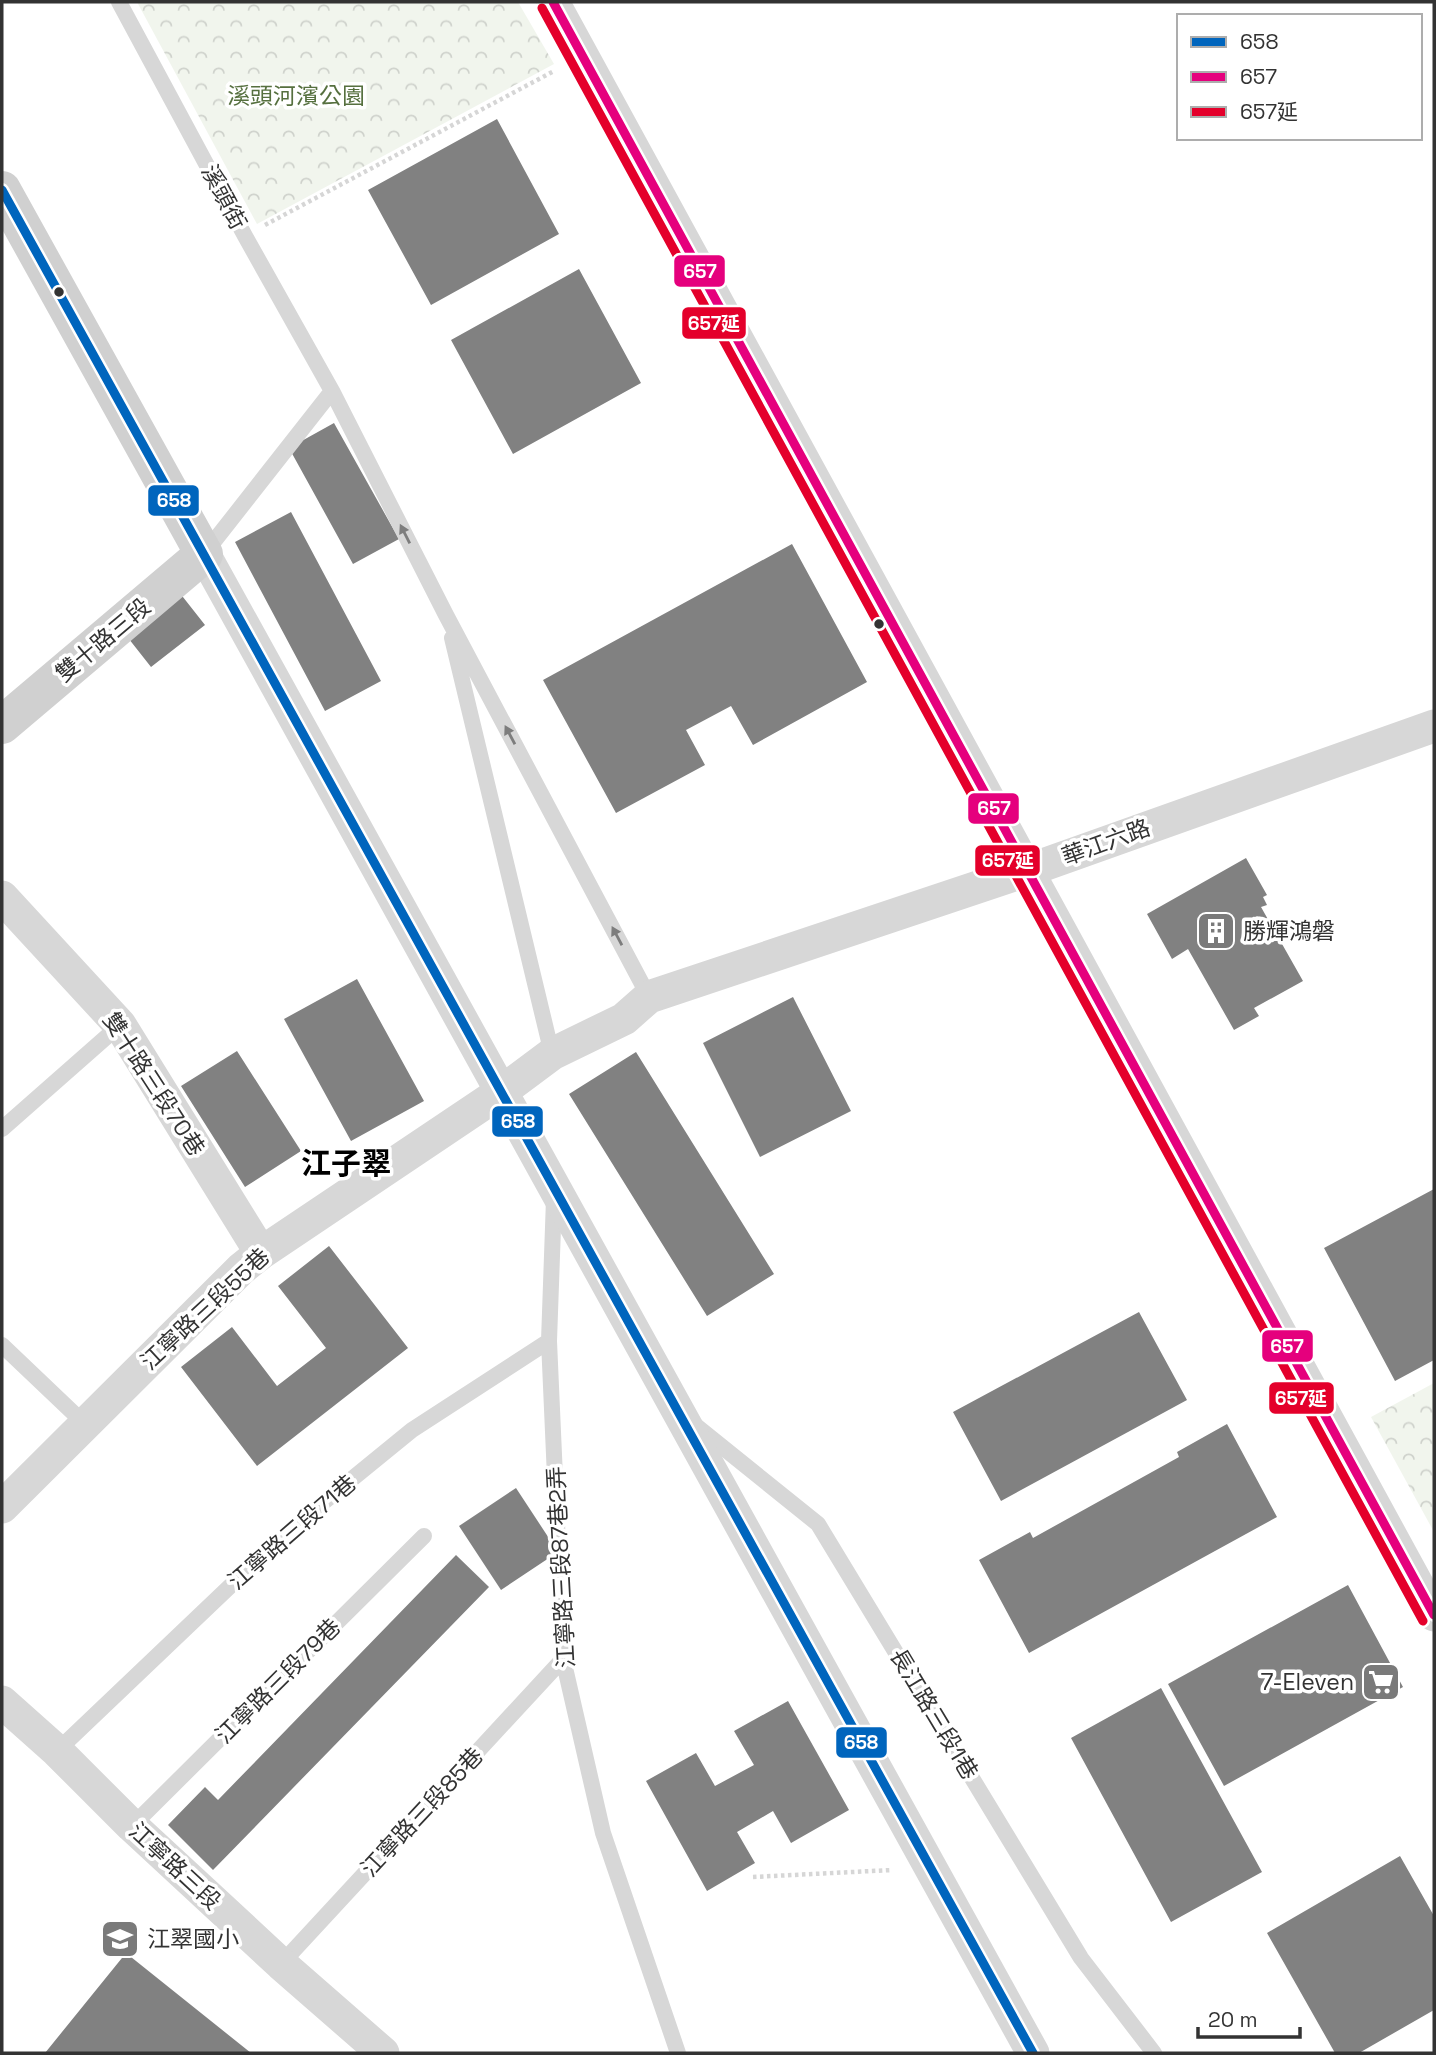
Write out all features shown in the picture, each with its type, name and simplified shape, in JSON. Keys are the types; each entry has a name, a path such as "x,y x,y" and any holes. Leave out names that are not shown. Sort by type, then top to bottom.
{"street":[{"path":"553,2 1434,1615"},
{"path":"2,190 1033,2053"},
{"name":"雙十路三段","path":"2,725 204,554"},
{"name":"華江六路","path":"552,1054 624,1019 649,997 1029,870 1434,726"},
{"name":"雙十路三段70巷","path":"2,897 120,1025 261,1253"},
{"name":"江寧路三段55巷","path":"2,1507 232,1278 261,1253 501,1092 552,1054"},
{"name":"江寧路三段","path":"2,1703 57,1751 132,1826 281,1964 383,2053"}],"lane":[{"name":"溪頭街","path":"119,2 332,391 446,615"},
{"path":"204,554 332,391"},
{"path":"446,615 649,997"},
{"path":"446,615 552,1054"},
{"path":"2,1129 120,1025"},
{"name":"江寧路三段87巷2弄","path":"555,1190 550,1341 563,1659 603,1833 678,2053"},
{"name":"江寧路三段71巷","path":"57,1751 288,1532 412,1430 550,1341"},
{"path":"2,1345 86,1425"},
{"name":"長江路三段1巷","path":"676,1409 818,1524 1082,1958 1154,2053"},
{"name":"江寧路三段79巷","path":"132,1826 424,1536"},
{"name":"江寧路三段85巷","path":"281,1964 563,1659"}],"path":[{"path":"245,236 583,56"},
{"path":"753,1877 931,1868"}],"green space":[{"name":"溪頭河濱公園","path":"137,2 518,2 554,64 257,224"},
{"path":"1434,1383 1434,1532 1371,1417"}],"building":[{"path":"497,119 559,234 431,305 368,190"},
{"path":"579,269 641,383 513,454 451,340"},
{"path":"334,423 399,539 353,564 289,448"},
{"path":"291,512 381,681 325,711 235,542"},
{"path":"792,544 867,682 753,745 731,706 686,730 705,765 616,813 543,680"},
{"path":"179,592 205,625 151,667 125,634"},
{"name":"勝輝鴻磐","path":"1246,858 1267,895 1263,897 1267,905 1261,907 1303,981 1254,1008 1259,1016 1234,1030 1188,949 1172,959 1147,914"},
{"path":"357,979 424,1101 351,1141 284,1019"},
{"path":"793,997 851,1111 760,1157 703,1043"},
{"path":"237,1051 301,1151 245,1187 181,1086"},
{"path":"636,1052 774,1274 707,1316 569,1094"},
{"path":"1434,1189 1434,1360 1395,1381 1324,1248"},
{"path":"329,1246 408,1348 257,1466 181,1367 232,1327 277,1386 326,1348 278,1286"},
{"path":"1139,1312 1187,1400 1001,1501 953,1412"},
{"path":"1227,1424 1277,1517 1029,1653 979,1560 1030,1532 1033,1538 1179,1457 1177,1452"},
{"path":"516,1488 558,1552 501,1590 459,1526"},
{"path":"456,1555 489,1587 213,1870 168,1825 205,1787 218,1800"},
{"path":"1348,1585 1403,1687 1224,1786 1168,1684"},
{"path":"1161,1688 1262,1872 1171,1922 1071,1738"},
{"path":"788,1701 849,1810 791,1843 773,1811 737,1832 755,1863 707,1891 646,1781 696,1753 715,1786 754,1765 734,1731"},
{"path":"1400,1856 1434,1916 1434,2010 1359,2053 1335,2053 1267,1933"},
{"path":"126,1953 251,2053 45,2053"}],"transit line":[{"name":"657","path":"553,2 1434,1615"},
{"name":"657延","path":"542,8 1423,1621"},
{"name":"658","path":"2,190 1033,2053"}],"place":[{"name":"勝輝鴻磐","path":"1216,931"},
{"name":"7-Eleven","path":"1381,1682"},
{"name":"江翠國小","path":"120,1939"}],"district":[{"name":"江子翠","path":"346,1163"}]}
